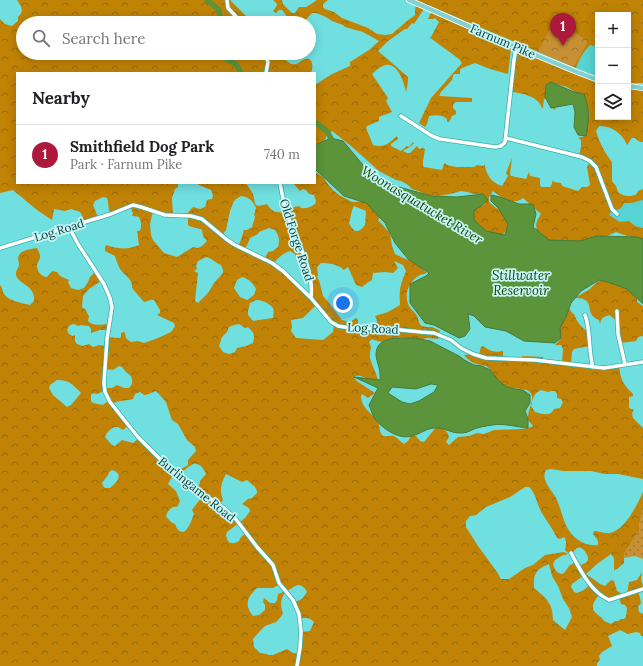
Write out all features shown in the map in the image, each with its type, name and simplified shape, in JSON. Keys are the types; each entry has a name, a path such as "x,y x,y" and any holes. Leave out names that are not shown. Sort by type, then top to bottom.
{"main road":[{"name":"Farnum Pike","path":"409,0 516,47 595,79"},
{"path":"631,86 643,88"}],"street":[{"path":"227,0 228,8 235,16"},
{"path":"401,116 432,136 440,139 495,147 501,146 505,142 506,138 516,47"},
{"path":"266,72 267,60"},
{"path":"506,138 565,152 590,161 596,167 612,210 617,214"},
{"name":"Old Forge Road","path":"280,184 289,218 304,254 309,271 312,287 311,298"},
{"name":"Log Road","path":"0,248 111,214 133,205 165,215 191,216 202,219 231,243 272,262 311,298 331,322 338,326 350,328 434,332 451,340 461,348 486,358 535,360 604,368 643,362"},
{"name":"Burlingame Road","path":"69,227 78,244 104,284 110,298 112,307 107,339 104,383 105,392 110,402 138,437 171,470 182,480 224,508 235,518 273,565 280,583 293,600 299,614 301,631 297,666"},
{"path":"617,311 618,334 625,364"},
{"path":"585,315 593,367"},
{"path":"570,553 586,580 602,597 609,600 643,589"}],"shaded area":[{"path":"590,45 595,46 595,78 575,71 586,49"},
{"path":"643,200 643,228 635,226 629,221 620,222 609,215 612,210 625,203"}],"green space":[{"path":"17,0 230,0 246,16 19,16 22,11"},
{"path":"273,0 282,0 283,4 292,13 295,13 299,7 306,7 317,0 328,0 323,4 325,9 334,12 342,18 368,28 377,34 385,35 392,34 415,15 416,5 424,9 414,24 412,23 407,29 388,41 378,51 408,77 408,82 406,92 400,74 390,65 382,66 372,74 388,98 386,101 392,112 379,117 379,121 367,126 366,128 373,145 384,145 389,143 397,136 398,139 391,144 391,146 401,151 407,146 409,147 413,142 414,143 410,147 403,151 410,153 417,146 419,149 425,149 423,161 424,167 442,170 445,163 456,167 474,167 477,165 485,165 490,178 495,183 502,186 508,176 506,173 512,158 511,176 526,179 529,172 530,176 540,178 541,187 550,187 553,180 554,182 561,183 562,186 578,191 582,187 587,187 590,185 587,167 590,162 579,156 581,140 578,138 585,136 586,123 589,116 583,93 578,94 567,87 553,83 552,103 556,110 550,107 547,98 544,99 542,109 538,101 530,96 512,92 516,54 520,51 595,81 595,120 631,120 631,88 643,90 643,142 632,138 627,145 620,134 608,127 599,126 596,131 602,147 612,162 612,181 618,192 625,196 632,196 643,189 643,200 625,203 621,208 613,210 609,215 620,222 629,221 635,226 643,228 643,242 638,238 616,232 607,236 570,245 539,238 536,225 541,214 523,198 511,201 493,191 489,197 489,202 505,215 508,223 508,227 504,233 501,235 496,235 475,224 472,212 476,208 485,204 486,200 482,194 461,191 438,196 426,195 379,171 332,131 327,135 324,142 316,148 316,84 332,74 350,66 350,62 369,50 379,41 363,32 345,27 316,13 312,13 309,16 286,16 282,10 279,10 276,13 273,11 277,4"},
{"path":"416,0 643,0 643,83 631,83 631,12 595,12 595,46 590,45 576,68"},
{"path":"434,12 510,47 511,49 508,74 475,63 462,68 460,70 460,74 454,74 452,80 439,96 472,98 472,102 455,102 453,108 456,111 456,114 452,116 449,122 447,122 445,117 436,115 429,116 425,127 419,123 431,98 462,63 459,59 429,37 431,37 439,22 435,18 428,19 430,14"},
{"path":"0,19 5,24 12,26 16,23 16,60 286,60 291,64 296,64 303,60 311,61 311,72 16,72 16,184 178,184 172,198 173,215 153,211 150,224 153,240 164,253 177,257 193,247 198,248 202,246 207,241 203,236 202,230 188,225 188,216 185,216 193,207 200,209 205,207 207,200 212,199 213,195 211,190 198,184 247,184 253,194 256,205 259,206 267,204 273,211 280,212 299,206 301,208 307,208 315,204 316,201 314,195 309,194 303,189 300,191 294,184 316,184 316,173 323,177 339,195 352,202 366,201 381,215 378,220 390,233 395,254 415,262 427,273 417,277 410,285 407,301 422,326 432,327 440,331 438,339 428,338 419,340 399,338 380,342 372,339 369,342 371,346 370,358 378,380 370,381 360,376 355,376 354,378 375,393 368,398 362,394 361,400 378,422 380,432 383,436 394,436 404,444 411,436 416,436 420,441 424,442 437,426 448,433 449,437 446,442 449,445 458,437 469,436 477,433 484,434 494,430 522,429 532,427 533,426 528,420 532,399 531,393 524,389 511,389 504,387 489,368 473,363 464,355 479,355 481,347 483,346 493,351 503,351 503,358 522,358 522,356 543,357 543,360 562,362 563,349 561,345 555,345 561,338 559,330 567,305 583,328 588,332 589,346 574,349 572,352 571,363 591,366 619,366 623,382 633,394 633,396 629,397 629,408 634,410 632,413 633,418 643,428 643,479 591,471 563,471 551,469 546,470 544,477 547,485 556,498 566,525 572,535 579,541 589,545 598,545 598,540 593,534 594,531 610,533 621,527 630,516 643,492 643,508 639,525 640,529 624,554 624,563 614,570 614,558 611,554 586,574 605,586 611,580 614,581 617,591 624,595 627,594 629,582 637,580 642,572 641,580 643,589 638,591 641,603 638,607 639,612 643,614 643,636 641,636 640,633 636,632 628,634 620,630 608,636 612,646 602,652 599,656 600,660 597,663 597,666 0,666 0,285 4,294 12,300 30,305 34,301 32,291 19,280 16,271 19,265 19,255 26,250 37,248 40,259 37,267 43,276 47,277 52,271 57,272 60,276 69,280 68,282 71,288 78,290 84,288 90,277 95,272 101,281 89,289 83,296 82,307 86,310 89,316 88,321 90,323 95,325 109,324 107,330 100,330 91,333 89,326 78,326 71,324 67,330 69,334 73,336 75,335 75,341 77,344 83,346 89,344 93,347 99,345 106,346 107,337 119,338 121,337 121,333 124,332 126,338 131,342 138,341 144,343 171,332 175,326 174,323 157,315 160,313 160,310 154,300 144,302 132,288 130,280 120,269 115,256 105,251 106,245 131,248 139,245 137,231 140,231 141,229 141,221 139,217 132,216 133,213 130,206 110,214 107,198 103,197 95,201 93,205 98,217 84,221 81,213 78,211 71,209 65,211 54,209 52,220 37,210 13,190 0,193","holes":["241,196 246,197 254,203 256,208 252,227 244,230 238,246 222,235 226,230 234,201","354,206 366,211 365,225 358,231 354,230 349,223","269,228 275,230 279,238 278,247 273,251 268,252 265,258 245,249 250,238","290,251 295,254 296,258 304,256 312,286 310,297 274,263 283,254","206,257 221,265 223,270 223,273 208,293 198,303 195,301 198,273 194,271 197,269 196,266 198,261","394,261 403,265 406,271 400,288 400,305 388,312 375,316 377,320 376,328 358,328 358,320 356,318 350,322 342,320 323,296 319,280 317,278 317,267 321,263 333,264 344,270 348,267 356,285 362,287 372,280 373,273 393,273 398,268","242,277 247,279 256,289 254,295 247,300 240,297 234,288 237,280","256,300 267,303 271,306 274,313 273,318 253,321 248,315 250,303","316,305 334,324 333,332 323,340 296,338 291,331 291,320 303,318","239,324 245,328 248,327 253,332 253,343 237,348 235,352 229,354 223,352 219,346 222,337 227,332 229,327 234,325","119,366 131,376 132,384 129,388 124,388 117,385 112,388 105,388 105,369 113,370","57,380 65,381 70,383 81,393 71,405 67,407 53,395 49,388 50,385","541,390 548,392 555,391 557,398 561,399 563,402 560,408 554,409 548,414 540,414 535,412 531,406 533,398","104,391 108,401 103,405 93,403 91,401 91,395 93,393 97,394","156,391 166,402 172,420 178,424 187,440 195,447 196,451 188,460 188,465 180,468 174,473 139,438 133,443 122,440 115,446 112,445 105,437 108,432 115,427 123,430 128,426 112,404 119,401 133,399 135,394 140,392 146,395","193,464 199,465 206,474 200,481 197,489 204,494 192,510 194,514 189,526 184,532 179,531 166,516 167,512 173,507 177,507 180,501 176,491 168,484 174,473 178,476","112,470 119,476 117,481 110,488 105,488 102,483","226,474 242,482 247,480 255,487 257,491 252,498 248,499 242,504 249,508 250,511 239,523 220,504 223,500 221,487","525,487 529,487 557,538 560,539 564,537 566,544 565,550 571,554 577,548 581,548 586,553 588,560 586,563 579,566 576,562 570,565 562,574 556,571 553,564 555,560 568,554 564,552 545,555 533,565 525,568 509,579 501,579 466,527 466,521 470,516 476,515 486,507 510,497","239,523 246,533 239,541 234,543 230,543 226,535 227,532","549,564 552,576 569,608 572,617 565,630 553,620 552,609 548,601 534,588 534,579 538,570","583,576 589,585 584,590 577,593 574,592 571,587 572,584","280,584 286,591 278,594 275,603 270,603 264,598 263,602 265,605 265,610 259,615 253,616 248,608 249,598 257,588 273,588","298,585 304,588 307,592 302,599 295,602 299,618 309,619 314,622 310,631 301,632 302,643 300,654 293,653 287,649 273,655 260,653 254,647 253,639 265,626 276,622 280,618 283,613 281,607 282,599 287,591","599,595 609,600 619,597 621,604 625,605 627,608 626,617 611,624 604,621 593,610 595,600"]},
{"path":"555,21 588,41 574,67 538,51"},
{"path":"600,280 618,280 637,298 637,302 643,306 643,336 638,337 636,341 620,343 616,320 609,315 601,320 600,324 599,320 592,315 589,304 583,299 575,298 589,290"},
{"path":"643,508 643,559 635,556 624,558 624,554 640,529 639,525"}],"water":[{"path":"551,82 574,92 584,94 588,115 586,136 578,135 574,127 575,112 573,104 551,108 545,97 546,85"},
{"name":"Stillwater Reservoir","path":"331,138 343,141 368,171 395,186 432,196 457,197 483,194 488,200 474,210 474,220 486,231 505,235 508,224 498,208 491,201 491,195 519,204 533,204 536,214 533,227 549,240 580,241 597,236 637,237 643,239 643,304 627,289 599,280 581,291 571,303 560,328 561,338 555,343 524,341 506,331 485,327 474,316 468,314 470,329 465,336 459,338 434,325 425,323 410,303 410,284 429,273 408,259 395,243 385,223 366,203 344,196 316,170 316,145"},
{"path":"415,338 430,341 474,365 482,366 490,370 500,382 507,387 523,390 530,395 530,403 525,411 528,419 528,428 496,425 478,428 465,433 458,433 442,428 435,428 407,437 397,435 387,430 375,419 369,405 378,388 354,377 380,380 376,355 377,348 380,344 390,339","holes":["431,384 438,385 434,392 419,401 410,404 402,402 388,393 392,387 416,389"]}],"waterway":[{"name":"Woonasquatucket River","path":"207,0 219,10 220,16"},
{"name":"Woonasquatucket River","path":"229,60 236,64 240,72"},
{"name":"Woonasquatucket River","path":"316,123 327,131 334,144"}],"place":[{"name":"Smithfield Dog Park","path":"563,46"}]}
